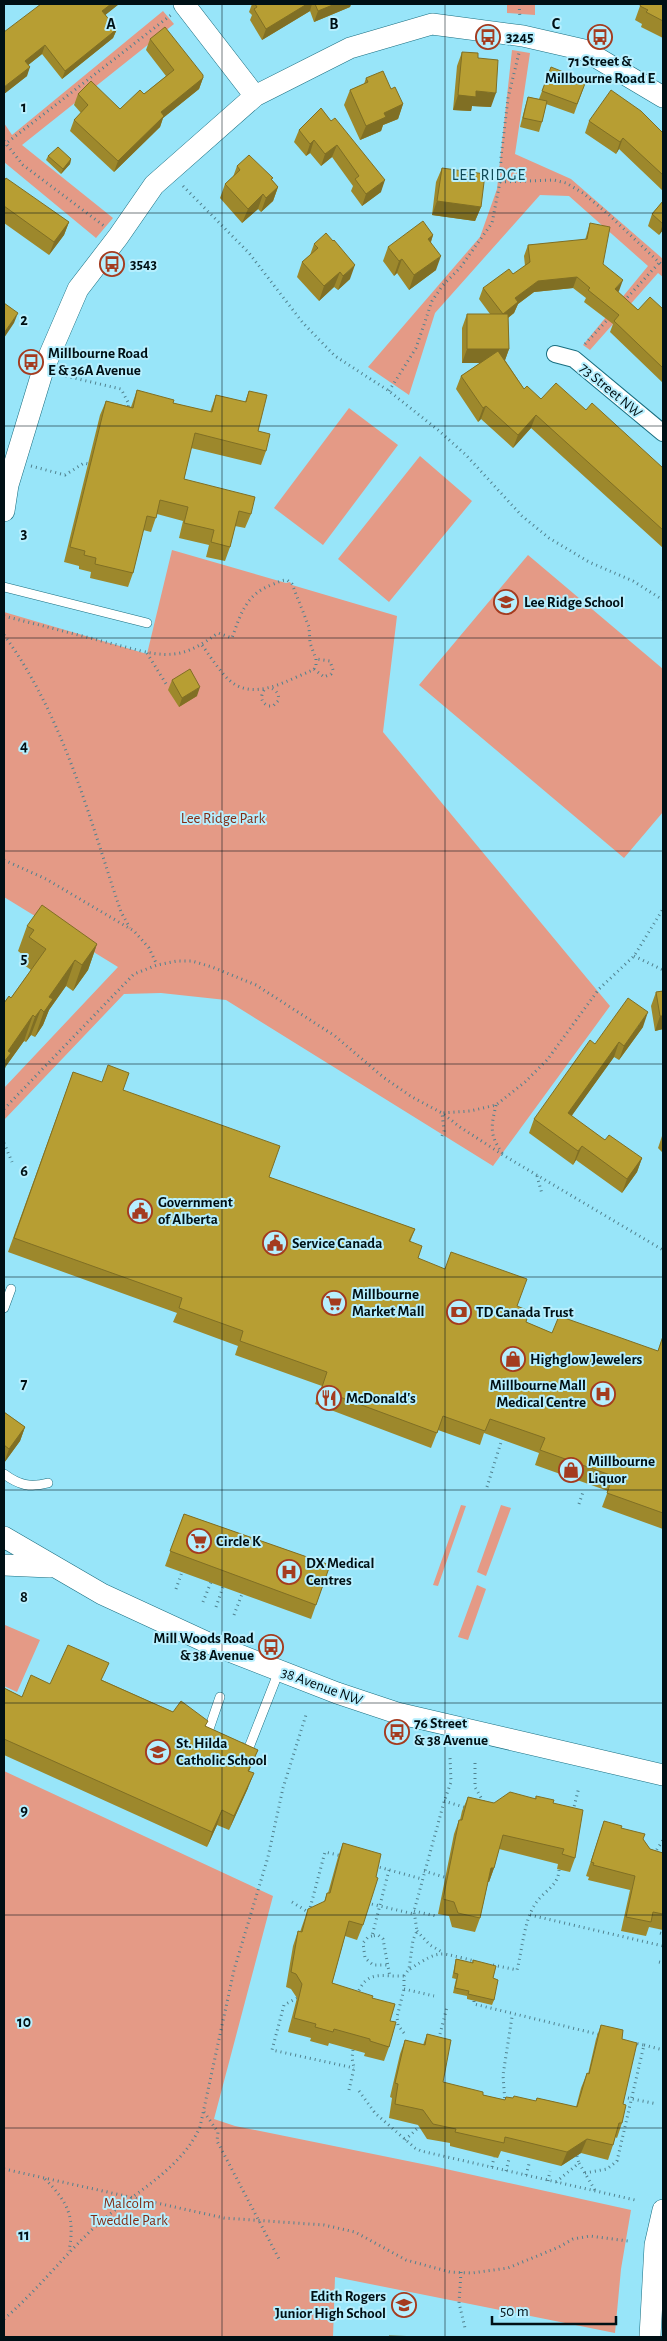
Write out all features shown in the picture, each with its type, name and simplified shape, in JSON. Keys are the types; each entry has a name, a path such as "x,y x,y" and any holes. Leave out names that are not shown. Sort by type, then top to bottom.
{"street":[{"path":"180,6 255,96"},
{"path":"4,511 8,485 43,370 78,289 118,237 154,185 255,96 350,48 432,24 523,36 584,50 663,97"},
{"name":"73 Street NW","path":"555,354 574,359 663,433"},
{"name":"38 Avenue NW","path":"4,1537 110,1598 206,1642 337,1693 397,1713 663,1775"},
{"path":"4,1565 56,1567"},
{"path":"634,1768 663,1764"},
{"path":"634,1768 663,1790"},
{"path":"650,2337 655,2245 663,2210"}],"lane":[{"path":"4,587 147,623"},
{"path":"4,1308 11,1289"},
{"path":"4,1474 25,1486 35,1487 48,1482"},
{"path":"220,1697 208,1732 248,1750 279,1670"}],"path":[{"path":"389,391 416,348 432,301 443,285 460,268 492,223 500,182 508,98 523,36 519,4"},
{"path":"118,237 23,165 4,144 180,6"},
{"path":"500,182 554,180 566,183 584,193 663,266"},
{"path":"183,186 248,253 325,348 389,391 466,455 522,516 537,529 589,562 633,581 663,600"},
{"path":"622,304 659,263"},
{"path":"585,344 616,310"},
{"path":"58,375 121,389 129,404 127,413"},
{"path":"31,466 65,475 84,463 88,464"},
{"path":"4,616 146,653 176,655 188,652 202,645 218,633 232,638 241,612 249,598 260,589 284,580 292,584 309,627 310,642 316,659 314,669"},
{"path":"4,635 42,696 80,784 121,912 130,928"},
{"path":"202,645 232,682 247,689 264,690"},
{"path":"146,653 168,687"},
{"path":"314,669 324,677 333,670 330,661 316,659"},
{"path":"269,687 277,691 279,695 278,701 273,706 268,706 263,702 261,696 264,690 269,687 314,669"},
{"path":"4,860 46,879 130,928 142,938 157,965"},
{"path":"442,1113 470,1111 496,1105 525,1082 547,1060 600,989 634,956 663,909"},
{"path":"634,956 663,970"},
{"path":"4,1109 123,984 141,970 177,960 192,961 256,985 335,1036 383,1077 412,1097 442,1113 503,1155 663,1250"},
{"path":"496,1105 491,1131 495,1143 503,1155"},
{"path":"442,1113 444,1131 442,1136"},
{"path":"4,1143 12,1162"},
{"path":"537,1175 542,1194"},
{"path":"487,1487 502,1439"},
{"path":"579,1504 583,1492"},
{"path":"176,1590 182,1572"},
{"path":"203,1602 210,1582"},
{"path":"216,1607 223,1587"},
{"path":"234,1615 242,1594"},
{"path":"4,2319 25,2301 69,2252 99,2223 176,2162 195,2138 204,2111 234,1970 268,1857 283,1788 306,1715"},
{"path":"409,1969 417,1931 414,1912 443,1803 451,1782 450,1757"},
{"path":"475,1762 476,1787 487,1808"},
{"path":"572,1816 579,1787"},
{"path":"438,1804 443,1803 471,1809"},
{"path":"650,1857 657,1851 663,1840"},
{"path":"308,1912 325,1852 349,1858"},
{"path":"373,1865 422,1878"},
{"path":"489,1964 517,1970 530,1915 536,1902 556,1883 559,1878 559,1869"},
{"path":"372,1936 389,1870"},
{"path":"424,1872 444,1877"},
{"path":"292,1902 315,1915"},
{"path":"367,1903 436,1916"},
{"path":"530,1915 663,1946"},
{"path":"417,1931 430,1945 442,1952 477,1964 483,1963"},
{"path":"387,1965 373,1965 365,1958 363,1943 368,1936 378,1935 383,1938 390,1977"},
{"path":"404,2033 398,2025 397,2017 404,1989 404,1976 409,1969 421,1960 442,1952"},
{"path":"356,1998 366,1979 377,1975 390,1977 404,1976"},
{"path":"404,1989 434,1996"},
{"path":"296,1998 284,2005 272,2050 354,2068"},
{"path":"474,2000 474,2004 607,2036"},
{"path":"440,2034 447,2007"},
{"path":"505,2106 503,2075 512,2017"},
{"path":"625,2041 663,2050"},
{"path":"585,2173 607,2169 617,2161 644,2045"},
{"path":"349,2090 354,2068 353,2050"},
{"path":"632,2058 640,2060"},
{"path":"359,2091 374,2114 405,2140 422,2151 635,2200"},
{"path":"623,2097 657,2104"},
{"path":"204,2111 218,2132 217,2142 279,2259"},
{"path":"405,2140 420,2127"},
{"path":"577,2156 596,2192"},
{"path":"492,2167 494,2157"},
{"path":"506,2171 509,2158"},
{"path":"556,2182 565,2172 579,2163"},
{"path":"526,2175 529,2164"},
{"path":"4,2169 224,2218 324,2225 355,2232 406,2260 427,2267 472,2274 508,2268 558,2247 572,2239 590,2236 628,2242"},
{"path":"548,2181 550,2171"},
{"path":"43,2178 60,2194 71,2216 72,2233 69,2252"},
{"path":"461,2272 459,2304 465,2328"}],"green space":[{"path":"507,4 535,4 535,15 507,13"},
{"path":"163,11 174,24 22,145 113,218 96,238 4,162 4,123 12,135"},
{"path":"512,50 530,53 515,154 571,179 663,259 663,277 658,273 590,350 583,345 648,266 569,196 540,195 435,313 409,395 368,367 480,237 497,189"},
{"path":"349,408 398,445 323,545 274,508"},
{"path":"420,456 472,501 389,602 338,559"},
{"name":"Lee Ridge Park","path":"172,550 286,583 290,582 292,585 397,616 383,732 610,1006 493,1166 226,1000 161,993 124,994 4,1120 4,1088 118,967 4,897 4,612 147,654"},
{"path":"528,555 663,669 663,812 624,858 419,685"},
{"path":"461,1505 466,1506 438,1586 433,1585"},
{"path":"501,1505 511,1508 486,1576 477,1572"},
{"path":"477,1585 486,1589 468,1640 458,1637"},
{"path":"5,1625 40,1640 17,1692 4,1686"},
{"name":"Malcolm Tweddle Park","path":"4,1771 273,1896 214,2119 235,2126 437,2167 631,2210 621,2269 615,2333 335,2277 333,2337 4,2337"}],"building":[{"path":"41,4 111,4 102,11 117,29 65,71 45,45 25,61 30,67 4,87 4,32"},
{"path":"255,4 307,4 266,29 254,9 257,7"},
{"path":"315,4 335,4 318,11"},
{"path":"641,4 663,4 663,21 646,12 648,10 640,6"},
{"path":"165,27 203,75 203,78 161,112 164,116 118,161 74,120 88,105 78,94 91,81 120,109 140,90 144,94 174,70 150,39"},
{"path":"462,52 478,53 478,58 498,60 496,93 476,91 476,97 458,95"},
{"path":"551,67 586,81 577,104 542,91"},
{"path":"383,71 391,89 395,87 403,104 384,113 386,117 366,126 350,90 368,82 366,78"},
{"path":"611,90 641,111 663,133 663,175 623,138 620,142 589,121"},
{"path":"528,97 547,101 542,122 523,118"},
{"path":"321,108 331,121 335,118 385,180 366,194 355,179 359,176 337,145 325,154 314,140 310,144 299,130"},
{"path":"58,147 71,159 63,169 48,156"},
{"path":"249,155 273,178 271,179 278,187 266,198 263,194 248,209 225,184 240,170 237,166"},
{"path":"442,168 485,174 481,207 437,201"},
{"path":"6,178 69,222 54,242 4,206 4,181"},
{"path":"663,201 663,224 652,214"},
{"path":"423,221 433,235 428,239 441,256 414,275 402,259 399,261 388,247"},
{"path":"590,223 610,227 603,264 623,280 615,289 638,310 650,297 663,309 663,368 614,321 619,315 588,290 590,288 577,277 538,281 515,298 518,302 503,314 483,288 509,269 513,274 530,262 528,245 587,239"},
{"path":"326,233 355,265 343,276 340,272 324,286 302,262 318,248 314,244"},
{"path":"4,303 18,313 4,333"},
{"path":"467,314 508,314 509,349 467,349"},
{"path":"498,351 524,389 527,386 541,399 556,383 586,410 592,403 663,468 663,530 536,415 518,435 486,406 483,408 461,376"},
{"path":"137,390 174,400 173,403 212,412 216,395 246,402 249,391 267,395 258,431 270,434 266,451 195,433 184,479 255,497 251,514 239,511 230,547 211,542 214,530 184,523 188,507 160,500 156,518 147,516 133,573 95,564 96,558 84,555 85,551 70,547 106,401 133,408"},
{"path":"190,669 200,687 182,698 172,680"},
{"path":"42,905 97,944 82,965 75,960 49,997 53,999 44,1012 41,1009 35,1017 33,1015 8,1051 11,1053 4,1062 4,1003 9,996 11,998 46,949 29,937 34,930 27,926"},
{"path":"663,991 663,1016 660,1016 656,992"},
{"path":"628,998 648,1012 624,1046 619,1042 568,1113 605,1140 609,1135 642,1158 627,1179 582,1146 578,1151 534,1119 590,1040 595,1044"},
{"name":"Millbourne Market Mall","path":"108,1065 129,1073 123,1090 280,1146 269,1177 415,1229 409,1241 422,1246 418,1258 445,1269 451,1252 527,1279 517,1306 529,1311 526,1322 552,1333 559,1316 658,1351 663,1336 663,1513 607,1493 613,1476 540,1450 545,1438 490,1419 485,1431 443,1416 437,1433 321,1390 327,1372 240,1341 243,1331 179,1308 182,1298 14,1238 73,1072 102,1082"},
{"path":"4,1412 25,1427 9,1449 4,1445"},
{"path":"184,1514 330,1565 316,1605 170,1551"},
{"path":"68,1645 109,1663 101,1680 173,1712 181,1701 208,1721 205,1726 258,1750 248,1771 254,1773 234,1816 222,1810 212,1832 4,1739 4,1688 22,1697 31,1675 50,1684"},
{"path":"510,1792 536,1799 536,1796 554,1800 553,1803 583,1810 575,1858 562,1854 564,1849 503,1835 494,1868 491,1868 480,1918 458,1913 454,1902 443,1899 459,1820 462,1820 468,1797 494,1803"},
{"path":"604,1821 622,1826 621,1828 645,1834 643,1839 650,1849 663,1853 663,1914 653,1912 651,1922 626,1917 635,1876 593,1865 594,1863 591,1862"},
{"path":"343,1843 381,1854 376,1877 378,1878 363,1925 349,1921 332,1983 373,1996 372,1998 395,2004 390,2021 396,2022 389,2047 370,2041 370,2039 334,2029 333,2032 315,2027 316,2024 294,2018 302,1984 296,1974 291,1972 298,1931 302,1932 308,1909 325,1901 327,1893 330,1893"},
{"path":"456,1959 473,1963 473,1960 496,1966 493,1978 498,1980 494,2000 468,1994 469,1991 455,1988 458,1974 454,1973"},
{"path":"601,2025 623,2030 622,2039 637,2043 623,2104 626,2105 622,2123 619,2123 613,2145 587,2139 567,2152 505,2137 504,2143 455,2132 456,2129 433,2124 423,2110 395,2104 398,2084 395,2083 405,2040 425,2045 427,2034 451,2040 443,2082 483,2092 483,2095 505,2100 506,2097 513,2098 514,2096 536,2101 537,2098 577,2107 587,2073 589,2074"},
{"path":"389,2336 424,2337 389,2337"}],"place":[{"name":"3245","path":"488,37"},
{"name":"71 Street & Millbourne Road E","path":"600,37"},
{"name":"3543","path":"112,264"},
{"name":"Millbourne Road E & 36A Avenue","path":"31,362"},
{"name":"Lee Ridge School","path":"506,602"},
{"name":"Government of Alberta","path":"140,1211"},
{"name":"Service Canada","path":"275,1243"},
{"name":"Millbourne Market Mall","path":"334,1303"},
{"name":"TD Canada Trust","path":"459,1312"},
{"name":"Highglow Jewelers","path":"513,1359"},
{"name":"Millbourne Mall Medical Centre","path":"603,1394"},
{"name":"McDonald's","path":"329,1398"},
{"name":"Millbourne Liquor","path":"571,1470"},
{"name":"Circle K","path":"199,1541"},
{"name":"DX Medical Centres","path":"289,1572"},
{"name":"Mill Woods Road & 38 Avenue","path":"271,1647"},
{"name":"76 Street & 38 Avenue","path":"397,1732"},
{"name":"St. Hilda Catholic School","path":"158,1752"},
{"name":"Edith Rogers Junior High School","path":"404,2305"}],"district":[{"name":"LEE RIDGE","path":"489,174"}]}
